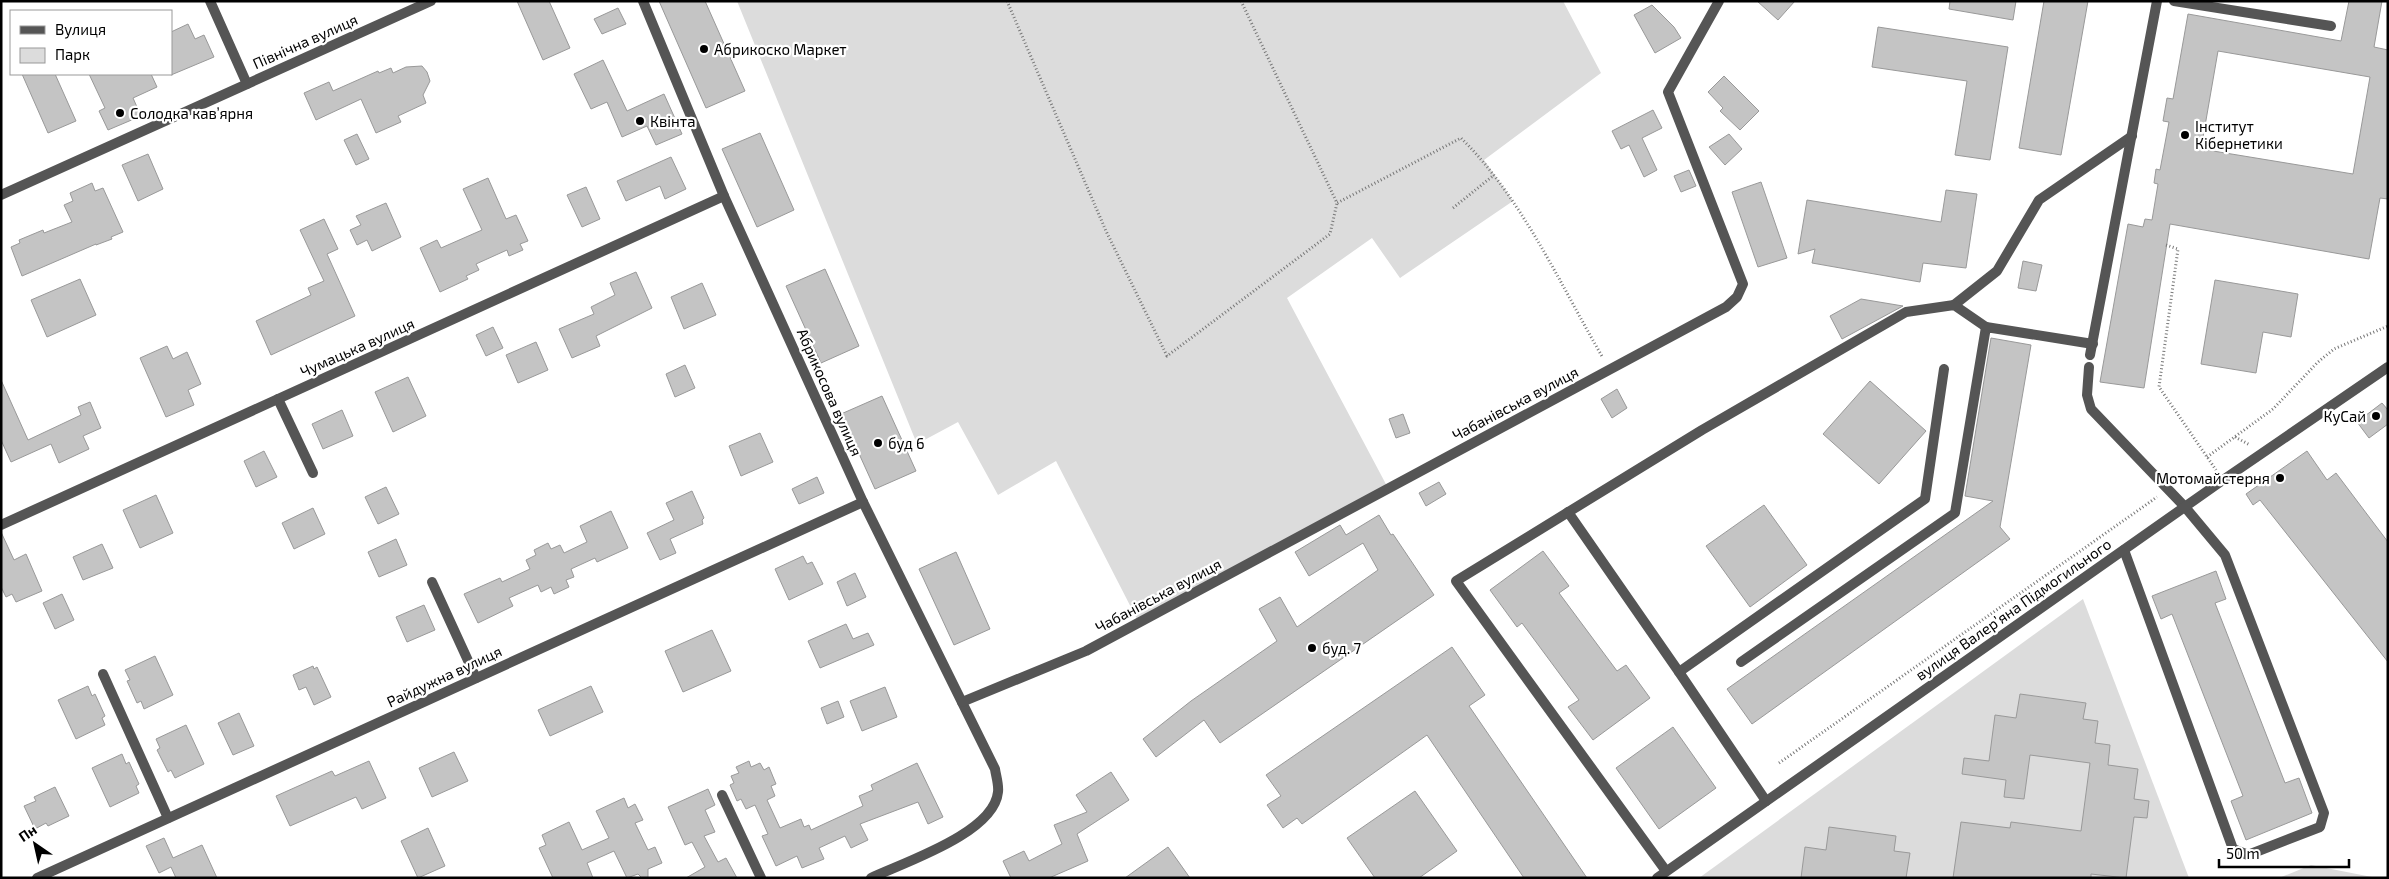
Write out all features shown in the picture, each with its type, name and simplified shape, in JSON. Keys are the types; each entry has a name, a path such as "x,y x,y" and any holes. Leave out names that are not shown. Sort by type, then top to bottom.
{"street":[{"name":"Північна вулиця","path":"210,1 247,84"},
{"name":"Північна вулиця","path":"1,195 431,1"},
{"name":"Абрикосова вулиця","path":"643,1 724,196 863,502 995,769 999,791 995,804 982,821 968,833 871,878"},
{"name":"Чабанівська вулиця","path":"962,702 1086,650 1726,307 1737,297 1743,284 1668,92 1719,1"},
{"path":"2090,355 2157,1"},
{"path":"2174,1 2331,26"},
{"path":"1666,871 1456,581 1702,430 1906,312 1954,306 1996,271 2040,200 2132,136"},
{"name":"Чумацька вулиця","path":"1,525 724,196"},
{"path":"1954,306 1986,327 2093,344"},
{"path":"1741,662 1955,512 1986,327"},
{"path":"2089,367 2087,395 2091,409 2185,507 2224,555 2324,813 2320,827 2248,855 2233,848 2124,550"},
{"name":"вулиця Валерʼяна Підмогильного","path":"1657,878 2223,480 2388,367"},
{"path":"1679,672 1925,499 1944,369"},
{"path":"278,399 313,473"},
{"name":"Райдужна вулиця","path":"37,878 863,502"},
{"path":"1568,512 1766,801"},
{"path":"432,582 476,678"},
{"path":"103,674 168,818"},
{"path":"722,795 761,878"}],"path":[{"path":"1007,1 1106,231 1167,356 1330,234 1337,203 1241,1"},
{"path":"1337,203 1461,138 1484,160 1513,201 1609,370"},
{"path":"1453,208 1494,175"},
{"path":"2166,246 2178,249 2159,387 2223,480"},
{"path":"2207,457 2273,409 2318,362 2334,349 2388,326"},
{"path":"1779,763 2168,490"}],"green space":[{"path":"737,1 1563,1 1601,73 1484,160 1513,201 1400,278 1372,238 1287,298 1388,488 1139,623 1056,461 998,495 958,422 917,444"},
{"path":"2083,599 2189,878 1699,878"},
{"path":"2311,865 2377,878 2279,878"}],"building":[{"path":"517,1 549,1 570,48 543,60"},
{"path":"659,1 705,1 745,91 706,108"},
{"path":"1757,1 1795,1 1778,20"},
{"path":"1950,1 2016,1 2013,20 1949,9"},
{"path":"2044,1 2088,1 2061,155 2019,148"},
{"name":"Інститут Кібернетики","path":"2349,1 2382,1 2374,47 2388,50 2388,199 2380,198 2369,259 2170,224 2144,388 2100,382 2128,224 2143,227 2145,219 2152,220 2158,184 2154,183 2156,169 2160,170 2169,122 2163,121 2167,98 2173,99 2188,14 2341,41","holes":["2218,51 2370,77 2353,174 2201,149"]},
{"path":"1652,5 1674,27 1681,38 1655,53 1634,15"},
{"path":"618,8 626,24 602,34 594,19"},
{"path":"188,24 195,39 204,35 214,57 172,75 172,32"},
{"path":"1878,27 2008,47 1990,160 1955,155 1967,81 1872,67"},
{"path":"603,60 627,111 664,94 682,134 656,145 647,126 622,137 607,102 591,109 574,74"},
{"path":"422,66 427,72 430,81 423,95 426,103 398,116 401,122 376,133 361,99 316,120 304,93 329,82 333,91 378,71 379,73 391,68 393,73 406,67"},
{"path":"22,75 55,75 76,121 48,133"},
{"path":"89,75 151,75 157,87 133,98 141,116 108,130 99,111 105,108"},
{"path":"1724,76 1759,111 1740,130 1720,111 1723,108 1708,92"},
{"path":"1653,110 1662,128 1642,138 1657,170 1644,177 1629,145 1621,149 1612,131"},
{"path":"760,133 794,210 757,227 722,149"},
{"path":"357,134 369,159 356,165 344,140"},
{"path":"1729,134 1742,149 1725,165 1709,147"},
{"path":"148,154 163,189 138,201 122,165"},
{"path":"671,157 686,189 665,199 660,186 626,201 617,181"},
{"path":"1689,170 1696,186 1681,192 1674,176"},
{"path":"488,178 506,219 516,215 528,241 520,244 523,250 509,256 507,250 476,264 479,270 466,276 468,279 440,292 420,248 437,240 441,248 482,230 463,189"},
{"path":"1761,182 1787,258 1758,267 1732,192"},
{"path":"92,183 95,191 103,188 123,232 111,237 112,239 22,276 11,247 20,243 19,240 43,230 44,233 72,222 64,205 73,201 70,193"},
{"path":"586,187 600,219 582,227 567,195"},
{"path":"1946,190 1977,194 1966,268 1923,263 1920,282 1812,263 1815,249 1798,254 1807,200 1941,222"},
{"path":"386,203 401,237 372,251 367,240 357,245 350,230 361,225 356,216"},
{"path":"324,219 338,249 327,254 355,316 271,355 256,321 311,295 308,288 324,281 300,230"},
{"path":"2023,261 2042,265 2036,291 2018,288"},
{"path":"825,269 859,346 821,363 786,286"},
{"path":"636,272 652,308 596,336 600,346 572,358 559,329 594,314 591,307 615,295 610,283"},
{"path":"80,279 96,315 47,337 31,300"},
{"path":"2215,280 2298,294 2291,337 2263,332 2256,373 2201,364"},
{"path":"702,283 716,315 684,329 671,297"},
{"path":"1861,299 1903,306 1842,339 1830,316"},
{"path":"493,327 503,348 486,356 476,335"},
{"path":"1991,338 2031,345 2000,527 2010,539 1752,724 1727,689 1993,501 1965,496"},
{"path":"536,342 548,370 518,383 506,355"},
{"path":"167,346 173,359 187,352 201,384 188,390 194,405 166,417 140,358"},
{"path":"685,365 695,388 675,397 666,374"},
{"path":"408,377 426,416 393,432 375,392"},
{"path":"1,380 28,440 81,415 78,407 90,402 101,428 83,436 89,449 59,463 51,444 11,462 1,440"},
{"path":"1870,381 1926,431 1879,484 1823,434"},
{"path":"1617,389 1627,408 1612,418 1601,399"},
{"name":"буд 6","path":"882,396 916,471 875,489 841,414"},
{"name":"КуСай","path":"2382,403 2388,410 2388,424 2369,438 2357,422"},
{"path":"342,410 353,436 323,449 312,424"},
{"path":"1403,414 1410,433 1396,438 1389,419"},
{"path":"760,433 773,462 741,476 729,446"},
{"path":"264,451 277,477 256,487 244,461"},
{"path":"2307,451 2327,480 2336,473 2388,542 2388,662 2260,500 2253,505 2246,494"},
{"path":"817,477 824,493 799,504 792,489"},
{"path":"1439,482 1446,494 1426,506 1419,493"},
{"path":"386,487 399,514 378,524 365,497"},
{"path":"692,491 704,518 702,520 703,524 670,539 676,553 660,560 647,533 674,520 666,503"},
{"path":"156,495 173,533 140,548 123,510"},
{"path":"1764,505 1807,565 1750,607 1706,546"},
{"path":"313,508 325,534 294,549 282,523"},
{"path":"611,511 628,548 597,562 595,558 571,569 574,577 566,580 569,587 554,594 551,587 541,592 538,585 509,598 513,606 478,623 464,594 500,578 502,582 530,569 526,560 536,555 534,550 548,543 551,549 560,545 564,553 587,542 580,526"},
{"name":"буд. 7","path":"1379,515 1434,595 1220,743 1204,720 1156,757 1143,739 1191,701 1277,641 1259,609 1280,597 1297,627 1378,570 1363,543 1309,576 1295,552 1340,525 1346,535"},
{"path":"1,532 14,560 26,554 42,591 16,602 12,594 6,597 1,587"},
{"path":"396,539 407,565 379,577 368,552"},
{"path":"102,544 113,568 83,580 73,557"},
{"path":"1543,551 1569,586 1559,593 1617,671 1626,665 1650,698 1593,740 1568,707 1579,700 1522,623 1517,627 1490,590"},
{"path":"956,552 990,629 954,645 919,569"},
{"path":"803,556 807,564 812,562 823,584 789,600 775,569"},
{"path":"2216,571 2226,599 2215,603 2285,783 2299,778 2312,813 2246,840 2231,801 2243,796 2172,614 2161,619 2152,596"},
{"path":"855,573 866,597 847,606 837,582"},
{"path":"62,594 74,620 55,629 43,603"},
{"path":"424,605 435,630 407,642 396,617"},
{"path":"846,624 853,639 868,633 874,645 820,668 808,641"},
{"path":"712,630 731,671 683,692 665,651"},
{"path":"1452,647 1485,695 1469,706 1587,878 1524,878 1427,735 1302,824 1297,818 1283,828 1267,805 1281,796 1266,775"},
{"path":"155,656 173,695 144,709 141,701 137,703 127,681 130,680 125,670"},
{"path":"313,666 314,669 317,667 331,697 314,705 306,687 299,690 293,675"},
{"path":"88,686 92,696 95,694 105,716 102,718 105,725 76,739 58,700"},
{"path":"591,686 603,712 550,736 538,710"},
{"path":"885,687 897,717 862,731 850,701"},
{"path":"2020,694 2086,703 2083,719 2098,721 2095,743 2110,745 2108,765 2138,769 2134,799 2149,801 2147,818 2134,817 2126,878 2091,874 2091,878 1953,878 1961,822 2010,828 2011,822 2081,831 2090,763 2030,755 2024,799 2004,797 2006,780 1962,774 1964,758 1989,761 1995,715 2016,718"},
{"path":"838,701 844,717 827,724 821,708"},
{"path":"239,713 254,746 233,755 218,723"},
{"path":"186,725 204,764 175,778 171,770 168,772 157,750 160,748 156,739"},
{"path":"1673,727 1716,788 1659,829 1616,768"},
{"path":"454,752 468,781 432,797 419,768"},
{"path":"122,754 126,764 129,762 139,784 136,786 139,793 110,807 92,768"},
{"path":"369,761 386,798 362,809 356,797 290,826 276,796 332,771 335,776"},
{"path":"749,761 751,767 760,763 764,770 769,767 776,784 771,786 775,796 767,800 780,828 801,819 804,827 809,825 811,830 863,806 859,796 873,790 871,785 917,763 943,817 928,824 918,802 860,824 868,840 851,848 845,836 819,848 824,859 802,868 797,856 776,866 762,836 768,834 755,805 746,809 741,799 737,801 730,785 734,783 731,776 739,773 736,767"},
{"path":"1111,772 1129,800 1077,834 1088,861 1049,878 1011,878 1003,861 1024,851 1029,861 1062,844 1054,825 1087,812 1076,795"},
{"path":"55,787 69,816 48,826 46,823 35,829 24,806 36,801 34,797"},
{"path":"708,789 715,805 705,810 715,832 704,836 718,862 726,858 737,878 686,878 705,867 692,842 685,845 668,807"},
{"path":"1415,791 1457,851 1419,878 1375,878 1347,838"},
{"path":"624,798 628,808 635,804 643,820 635,823 648,850 655,847 662,863 648,869 648,878 642,878 638,874 627,878 614,851 587,863 593,878 553,878 539,848 546,845 542,835 569,822 582,850 609,838 596,811"},
{"path":"1829,827 1896,836 1894,851 1910,853 1906,878 1801,878 1805,847 1826,850"},
{"path":"428,828 445,866 418,878 401,841"},
{"path":"164,838 173,858 202,845 217,878 176,878 171,867 159,873 146,846"},
{"path":"1168,847 1190,878 1125,878"}],"place":[{"name":"Абрикоско Маркет","path":"704,49"},
{"name":"Солодка кав’ярня","path":"120,113"},
{"name":"Квінта","path":"640,121"},
{"name":"Інститут Кібернетики","path":"2185,135"},
{"name":"КуСай","path":"2376,416"},
{"name":"буд 6","path":"878,443"},
{"name":"Мотомайстерня","path":"2280,478"},
{"name":"буд. 7","path":"1312,648"}]}
